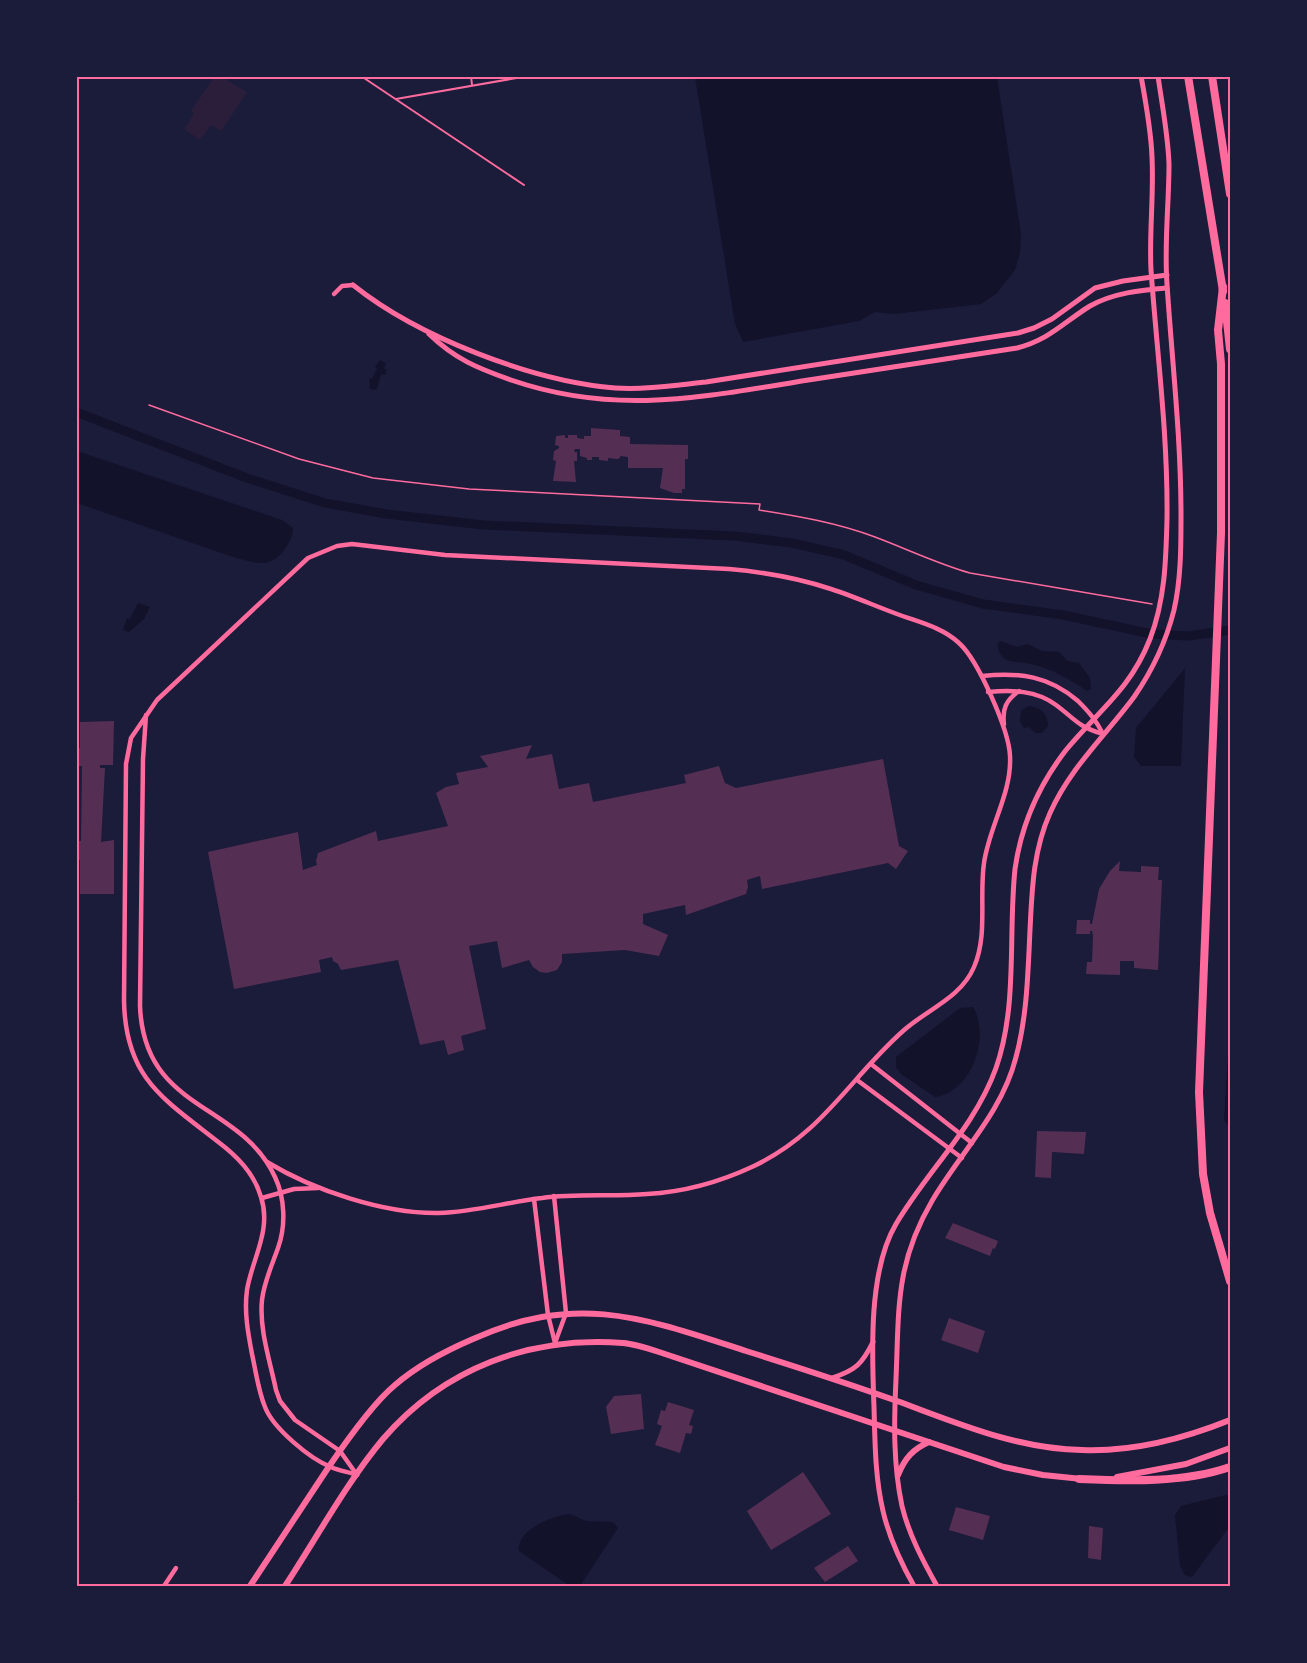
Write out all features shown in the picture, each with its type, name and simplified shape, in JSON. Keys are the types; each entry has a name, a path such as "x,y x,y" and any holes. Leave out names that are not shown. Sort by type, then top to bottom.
{"highway":[{"path":"1188,76 1223,287 1230,349"},
{"path":"1212,76 1230,194"},
{"path":"1223,287 1218,330 1221,364 1221,533 1199,1092 1203,1174 1210,1213 1230,1281"},
{"path":"1079,1479 1127,1481 1170,1479 1230,1467"}],"main road":[{"path":"250,1587 340,1451 393,1386 446,1350 513,1322 548,1315 566,1313 638,1318 676,1327 832,1378 1009,1440 1081,1450 1117,1449 1153,1444 1190,1435 1230,1420"},
{"path":"285,1587 357,1475 382,1440 406,1414 462,1375 494,1360 555,1343 625,1343 662,1353 1004,1467 1079,1479 1154,1472 1186,1464 1230,1448"},
{"path":"898,1475 903,1463 911,1453 929,1442"}],"street":[{"path":"914,1587 893,1543 883,1512 877,1473 874,1423 874,1308 880,1268 895,1226 978,1106 999,1059 1006,1030 1014,877 1026,825 1034,802 1053,769 1126,683 1146,648 1157,616 1164,579 1167,501 1164,418 1152,277 1152,158 1141,76"},
{"path":"937,1587 912,1536 902,1507 898,1475 894,1430 898,1303 905,1264 915,1234 932,1200 997,1106 1012,1075 1020,1041 1033,871 1042,834 1063,787 1137,692 1161,650 1172,618 1179,575 1181,490 1167,288 1168,150 1158,76"},
{"path":"334,294 342,286 353,285 370,299 426,330 491,358 533,373 573,382 618,388 706,382 1018,333 1052,319 1095,288 1123,280 1167,275"},
{"path":"426,330 446,350 464,361 538,389 592,399 655,402 724,394 1023,346 1041,340 1090,307 1108,298 1126,293 1167,288"},
{"path":"267,1162 300,1179 330,1190 384,1206 437,1213 472,1210 575,1194 645,1195 675,1192 733,1176 775,1155 810,1130 904,1029 963,986 977,962 984,864 1010,769 1009,744 1005,730 982,676 968,651 957,640 934,627 830,589 754,572 445,555 352,544 322,551 308,558 157,700 131,738 126,764 124,980 126,1031 134,1057 150,1084 171,1106 235,1155 246,1167 262,1197 264,1232 247,1289 246,1304 247,1325 266,1410 293,1442 329,1467 357,1475"},
{"path":"982,676 1018,674 1044,679 1064,690 1096,719 1103,734"},
{"path":"988,692 1019,691 1045,698 1086,729 1103,734"},
{"path":"1005,730 1003,710 1006,702 1019,691"},
{"path":"146,715 143,759 140,987 140,1009 144,1035 161,1072 174,1087 243,1136 267,1162 277,1181 283,1210 281,1235 265,1283 261,1315 276,1390 284,1407 295,1420 340,1451 357,1475"},
{"path":"870,1064 972,1143"},
{"path":"857,1080 962,1158"},
{"path":"262,1197 304,1188 330,1190"},
{"path":"554,1196 566,1313 555,1343"},
{"path":"534,1199 548,1315 555,1343"},
{"path":"832,1378 856,1368 865,1358 874,1340"},
{"path":"164,1587 176,1568"}],"lane":[{"path":"361,76 524,185"},
{"path":"471,76 472,85"},
{"path":"396,99 528,76"}],"path":[{"path":"149,405 299,459 373,477 469,489 760,504 759,510 844,527 970,573 1153,604"}],"shaded area":[{"path":"214,77 222,77 247,92 221,131 211,125 200,140 184,129 194,114 191,111"},
{"path":"695,77 997,77 1021,234 1020,253 1015,270 996,294 981,304 894,314 875,312 859,321 743,342 735,324"},
{"path":"380,360 386,363 384,368 387,370 385,375 381,374 377,389 374,390 369,388 371,383 369,382"},
{"path":"77,451 282,520 293,528 291,538 282,553 273,560 257,563 236,558 77,503"},
{"path":"138,603 150,607 144,619 129,632 123,630 127,618 130,619"},
{"path":"1000,641 1017,647 1028,644 1042,651 1059,652 1068,661 1079,663 1090,678 1091,689 1087,691 1046,669 1005,659 997,645"},
{"path":"1185,668 1181,766 1141,766 1134,757 1136,728"},
{"path":"1028,706 1040,709 1045,714 1048,726 1042,733 1036,733 1029,727 1024,728 1020,721 1021,711"},
{"path":"973,1007 980,1033 978,1048 968,1075 959,1085 948,1093 935,1097 901,1074 896,1067 896,1057 960,1008"},
{"path":"1230,1022 1230,1128 1224,1120"},
{"path":"1230,1494 1230,1526 1192,1577 1185,1575 1180,1566 1175,1515 1181,1506"},
{"path":"570,1514 586,1521 613,1522 618,1528 580,1586 571,1586 564,1582 519,1551 519,1544 523,1537 537,1525 554,1517"}],"building":[{"path":"591,428 620,430 620,436 630,437 630,444 688,445 688,459 685,459 685,489 682,489 682,493 674,493 660,488 663,468 628,468 628,457 620,456 617,459 608,458 608,461 599,460 599,457 587,460 580,456 580,449 575,449 574,452 577,452 577,461 574,461 576,482 553,481 556,461 553,460 554,451 559,448 555,445 556,436 565,435 565,438 568,438 568,435 577,435 577,438 584,439 584,436 591,436"},
{"path":"114,721 113,765 100,765 100,768 105,768 101,842 114,840 114,894 80,894 80,860 76,860 76,841 81,841 82,766 76,766 76,748 80,748 80,722"},
{"path":"532,745 526,759 552,754 559,789 589,783 593,802 686,783 684,775 719,766 725,783 736,788 883,759 899,846 908,851 896,869 888,863 762,889 760,876 747,880 746,894 686,915 685,905 643,914 643,924 668,935 659,956 625,950 562,954 562,962 557,970 547,973 540,972 533,967 529,960 502,968 497,941 469,946 486,1029 461,1036 464,1050 448,1055 444,1040 420,1045 398,960 341,970 332,957 319,960 321,972 234,989 208,852 298,832 303,870 317,865 318,853 376,831 378,841 448,826 436,793 446,787 459,784 456,773 488,767 480,756"},
{"path":"1120,861 1119,871 1141,872 1141,866 1159,867 1158,880 1162,880 1158,970 1134,968 1134,961 1120,961 1120,975 1086,974 1087,962 1092,962 1093,935 1092,931 1090,934 1076,934 1077,920 1090,920 1092,924 1099,889 1110,871"},
{"path":"1037,1131 1086,1132 1084,1154 1052,1152 1051,1178 1035,1177"},
{"path":"953,1223 998,1241 990,1256 945,1238"},
{"path":"949,1318 985,1331 978,1353 941,1340"},
{"path":"641,1394 644,1429 611,1434 606,1407 614,1396"},
{"path":"668,1402 694,1410 689,1425 693,1426 691,1434 686,1433 680,1453 655,1445 662,1426 657,1424 661,1410 665,1411"},
{"path":"803,1472 831,1514 771,1550 747,1511"},
{"path":"956,1507 990,1516 983,1540 949,1530"},
{"path":"1089,1526 1103,1528 1101,1560 1088,1558"},
{"path":"848,1546 858,1561 825,1582 814,1568"}],"waterway":[{"path":"76,412 247,478 325,503 386,514 484,525 734,536 792,543 844,555 916,585 983,604 1063,615 1152,634 1188,636 1230,630"}]}
